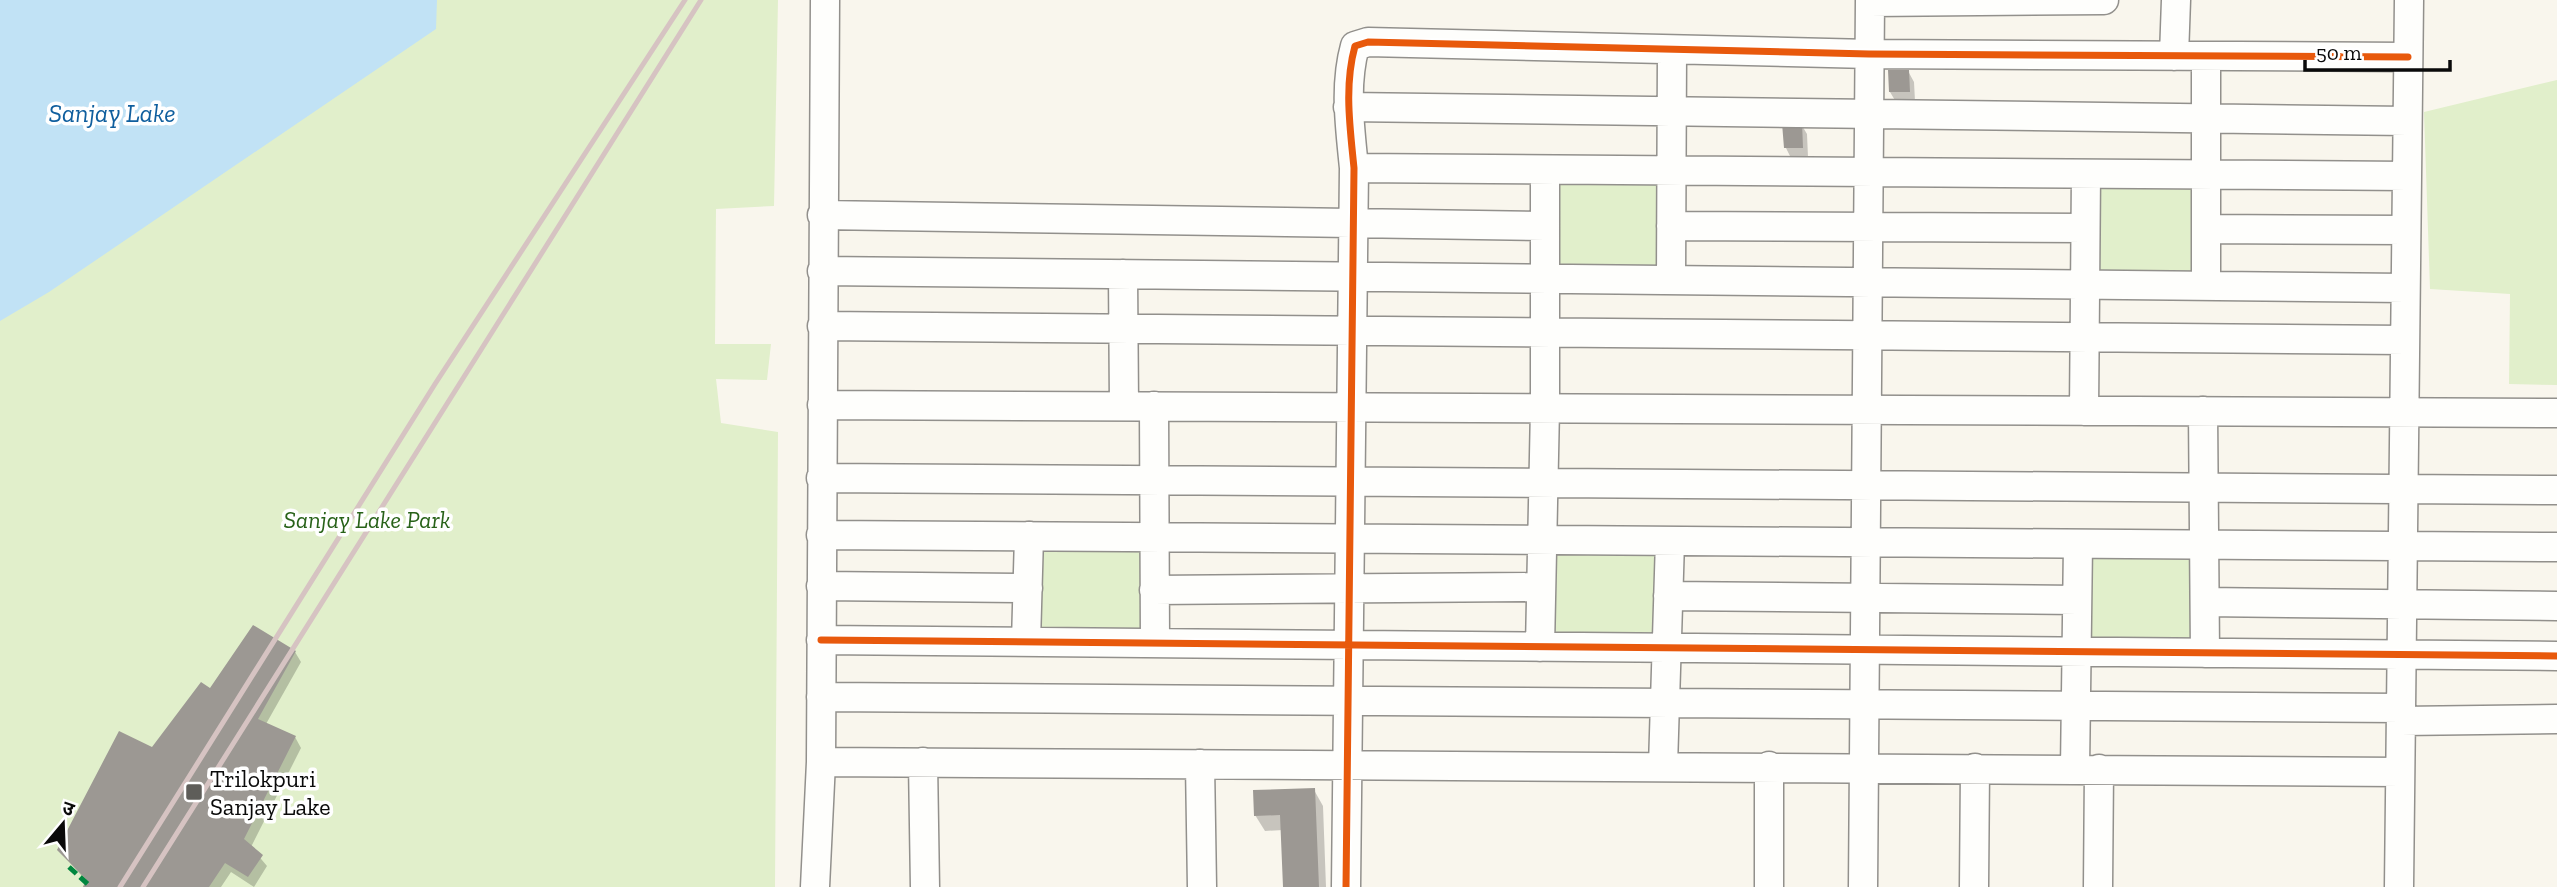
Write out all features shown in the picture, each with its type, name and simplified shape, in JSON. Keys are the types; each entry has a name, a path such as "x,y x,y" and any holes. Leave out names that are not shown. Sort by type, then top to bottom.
{"street":[{"path":"815,887 821,762 825,0"},
{"path":"1863,887 1870,1 2104,0"},
{"path":"2174,56 2176,0"},
{"path":"2399,887 2409,0"},
{"path":"1346,887 1354,168 1348,107 1350,63 1355,46 1368,42 1869,54 2408,57"},
{"path":"1671,280 1672,51"},
{"path":"2206,56 2206,286"},
{"path":"1348,107 2407,121"},
{"path":"1354,168 2407,176"},
{"path":"1540,647 1545,408 1545,170"},
{"path":"2084,411 2086,174"},
{"path":"822,215 1545,226"},
{"path":"1671,226 2085,228"},
{"path":"2206,229 2406,230"},
{"path":"822,271 2405,288"},
{"path":"1123,274 1124,406"},
{"path":"822,326 2405,340"},
{"path":"821,405 2557,413"},
{"path":"1154,406 1155,643"},
{"path":"2203,411 2205,653"},
{"path":"821,478 2557,490"},
{"path":"821,535 2557,547"},
{"path":"1026,642 1029,536"},
{"path":"1663,766 1670,541"},
{"path":"2078,544 2076,706 2087,769 2098,887"},
{"path":"821,586 1028,588"},
{"path":"1154,590 1541,587"},
{"path":"1668,596 2077,600"},
{"path":"2205,602 2557,606"},
{"path":"821,640 2557,656"},
{"path":"821,697 2076,706 2557,719"},
{"path":"821,762 2400,772"},
{"path":"923,762 925,887"},
{"path":"1200,764 1202,887"},
{"path":"1769,766 1769,887"},
{"path":"1974,887 1975,768"}],"green space":[{"name":"Sanjay Lake Park","path":"0,0 778,0 774,206 716,209 715,344 771,344 767,380 716,379 721,423 778,432 775,887 0,887"},
{"path":"2557,80 2557,385 2509,384 2510,294 2430,289 2424,112"},
{"path":"1551,173 1664,174 1665,275 1549,274"},
{"path":"2091,180 2202,181 2202,281 2090,280"},
{"path":"1033,538 1147,539 1148,640 1032,639"},
{"path":"1549,544 1663,545 1661,640 1548,639"},
{"path":"2084,547 2198,548 2198,649 2083,648"}],"water":[{"name":"Sanjay Lake","path":"0,0 437,0 436,29 49,292 0,321"}],"building":[{"path":"1888,70 1909,70 1910,92 1889,92"},
{"path":"1802,122 1803,148 1784,148 1782,123"},
{"name":"Trilokpuri Sanjay Lake","path":"253,625 296,651 258,719 296,736 244,839 263,855 248,877 225,863 209,887 83,887 86,879 57,850 119,731 152,747 201,682 210,688"},
{"path":"1315,788 1319,887 1283,887 1280,815 1254,816 1253,790"}],"railway":[{"path":"120,887 435,384 685,0"},
{"path":"143,887 701,0"}],"marked path":[{"path":"69,867 91,887"}],"cycle path":[{"path":"1346,887 1354,168 1349,91 1355,46 1368,42 1869,54 2408,57"},
{"path":"821,640 2557,656"}],"place":[{"name":"Trilokpuri Sanjay Lake","path":"194,792"}]}
